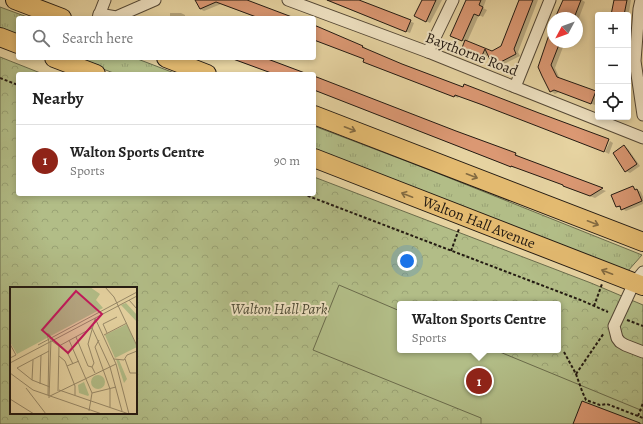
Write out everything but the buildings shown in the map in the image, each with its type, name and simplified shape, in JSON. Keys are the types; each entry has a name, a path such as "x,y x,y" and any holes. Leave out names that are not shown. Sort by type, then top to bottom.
{"highway":[{"path":"15,0 57,16"},
{"path":"0,37 16,43"},
{"path":"59,60 91,72"},
{"path":"171,60 202,72"},
{"path":"316,116 643,242"},
{"name":"Walton Hall Avenue","path":"316,159 605,272 640,280"}],"street":[{"path":"98,16 105,0"},
{"path":"118,16 155,0"},
{"name":"Baythorne Road","path":"288,0 428,52 643,138"},
{"path":"428,52 453,0"},
{"path":"515,86 550,0"},
{"path":"642,0 639,9 635,61 643,115"},
{"path":"640,280 617,322 617,338 625,345 642,350"}],"path":[{"path":"0,78 16,84"},
{"path":"308,196 594,306 617,322 643,326"},
{"path":"451,250 463,216"},
{"path":"594,306 605,272"},
{"path":"576,374 603,336 607,327 617,322"},
{"path":"564,352 576,374 586,400 600,405 607,404 643,418"},
{"path":"638,416 643,403"}],"green space":[{"path":"0,7 25,16 16,16 16,35 0,29"},
{"name":"Walton Hall Park","path":"0,57 38,72 16,72 16,196 316,196 316,178 591,283 643,305 643,424 0,424"},
{"path":"80,60 140,60 172,72 111,72"},
{"path":"316,127 427,169 642,255 627,272 316,152"},
{"path":"339,285 397,310 397,353 502,353 643,411 643,424 481,424 481,418 313,350"}],"place":[{"name":"Walton Sports Centre","path":"479,381"}]}
